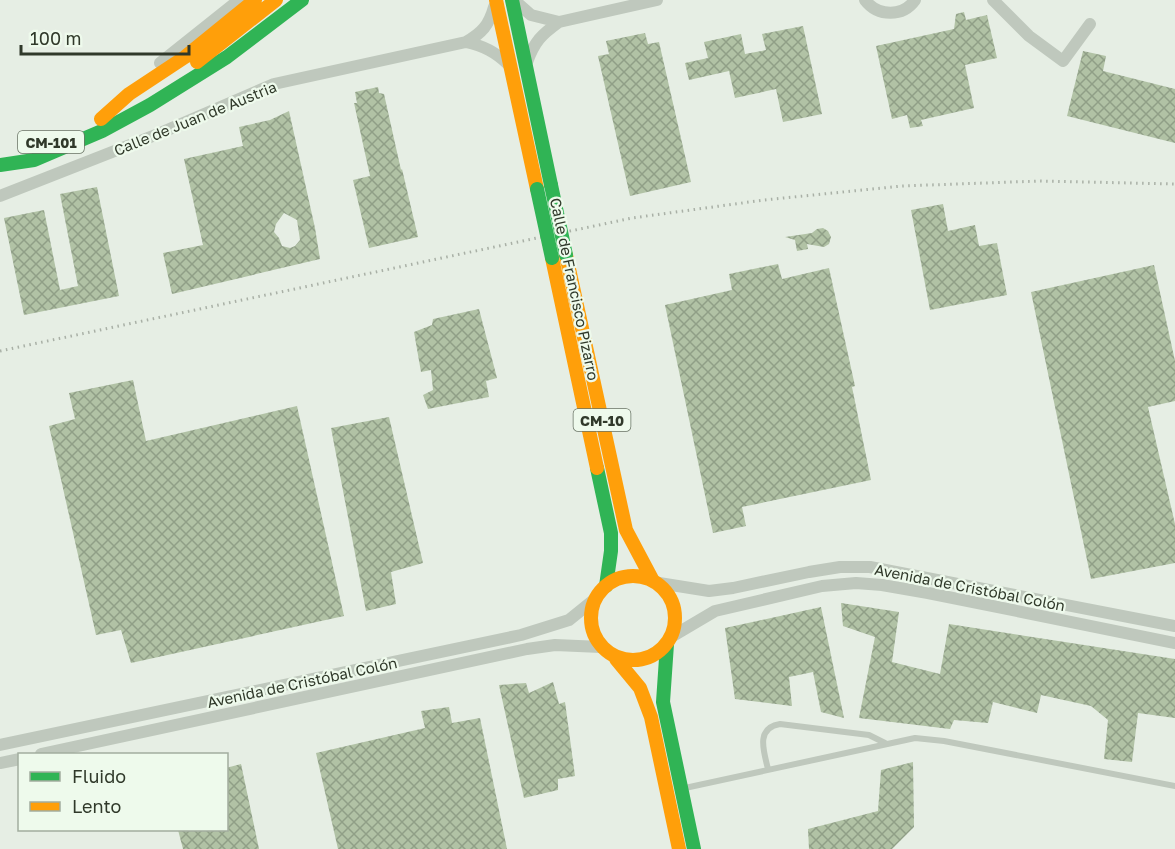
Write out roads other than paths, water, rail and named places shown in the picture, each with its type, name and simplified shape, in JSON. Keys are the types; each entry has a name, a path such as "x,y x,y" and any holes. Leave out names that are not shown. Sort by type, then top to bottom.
{"main road":[{"path":"101,119 129,94 185,57 255,0"},
{"name":"CM-101","path":"0,163 73,132 139,99 208,54 276,0"},
{"path":"0,163 34,160 102,131 219,63 302,0"},
{"name":"Calle de Francisco Pizarro","path":"496,0 611,533 606,586"},
{"name":"Calle de Francisco Pizarro","path":"513,0 525,66 626,530 634,550 656,581"},
{"path":"656,581 639,576 615,580 606,586 595,599 592,621 601,647 616,659 640,688 651,717 679,849"},
{"name":"CM-10","path":"656,581 671,599 674,609 675,623 669,641 662,689 663,702 694,849"},
{"path":"616,659 628,662 651,657 669,641"}],"street":[{"path":"136,79 169,56 239,0"},
{"path":"466,42 481,33 490,21 496,0"},
{"path":"513,0 531,15 560,22"},
{"path":"525,66 534,44 544,32 560,22 657,0"},
{"path":"865,0 877,11 889,14 901,12 913,3 929,0"},
{"path":"993,0 1029,36 1063,61 1090,24"},
{"path":"466,42 483,45 499,55 510,66"},
{"name":"Calle de Juan de Austria","path":"0,196 158,134 274,84 466,42"},
{"name":"Avenida de Cristóbal Colón","path":"656,581 709,591 840,567 870,567 1175,626"},
{"name":"Avenida de Cristóbal Colón","path":"669,641 715,610 822,586 856,583 928,593 1175,643"},
{"name":"Avenida de Cristóbal Colón","path":"0,745 521,635 569,620 595,599"},
{"name":"Avenida de Cristóbal Colón","path":"46,753 527,650 555,645 601,647"},
{"path":"0,763 18,759"}],"lane":[{"path":"768,769 763,743 765,733 772,726 780,724 869,735 885,743"},
{"path":"681,789 915,738 944,741 1175,786"}],"railway":[{"path":"0,351 632,218 764,200 902,186 1040,181 1175,184"}]}
